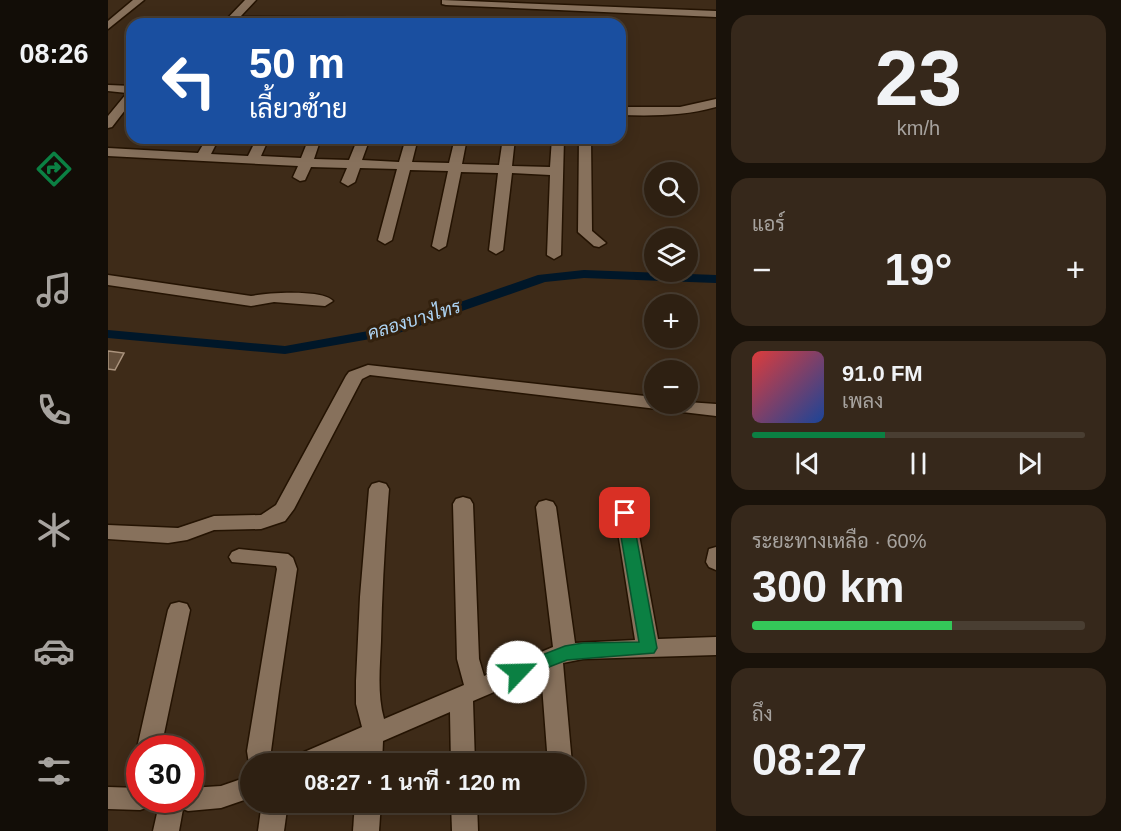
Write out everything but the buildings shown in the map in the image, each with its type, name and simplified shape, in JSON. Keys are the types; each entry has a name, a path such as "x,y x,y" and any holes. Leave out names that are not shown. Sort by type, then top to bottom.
{"street":[{"path":"108,26 139,0"},
{"path":"234,18 251,0"},
{"path":"698,0 701,13"},
{"path":"448,18 446,1 716,14"},
{"path":"108,88 126,92"},
{"path":"108,124 126,100"},
{"path":"626,111 677,112 699,109 716,103"},
{"path":"146,154 153,144"},
{"path":"202,158 210,144"},
{"path":"248,178 261,144"},
{"path":"300,177 313,144"},
{"path":"348,182 362,144"},
{"path":"385,240 410,144"},
{"path":"439,246 460,144"},
{"path":"495,250 508,144"},
{"path":"554,255 558,144"},
{"path":"585,144 585,231 599,243"},
{"path":"108,152 202,158 557,171"},
{"path":"108,280 251,301 274,297 325,301"},
{"path":"108,532 187,533 210,523 257,523 274,518 284,509 355,376 368,370 644,402"},
{"path":"698,408 716,410"},
{"path":"371,753 374,733 368,704 368,681 371,597 379,489"},
{"path":"463,504 469,694 464,753"},
{"path":"546,507 558,655 560,753"},
{"path":"625,513 648,648"},
{"path":"716,554 716,562"},
{"path":"239,557 281,559 286,563 287,569 259,753"},
{"path":"151,735 179,610"},
{"path":"329,753 558,655 583,650 716,646"},
{"path":"204,799 221,797 240,790"},
{"path":"108,798 126,799"},
{"path":"166,831 169,813"},
{"path":"271,831 273,813"},
{"path":"366,831 367,813"},
{"path":"464,813 465,831"}],"waterway":[{"name":"คลองบางไทร","path":"108,334 285,350 388,332 543,278 584,274 716,279"}],"route":[{"path":"518,672 565,653 583,650 648,648 625,513"}]}
